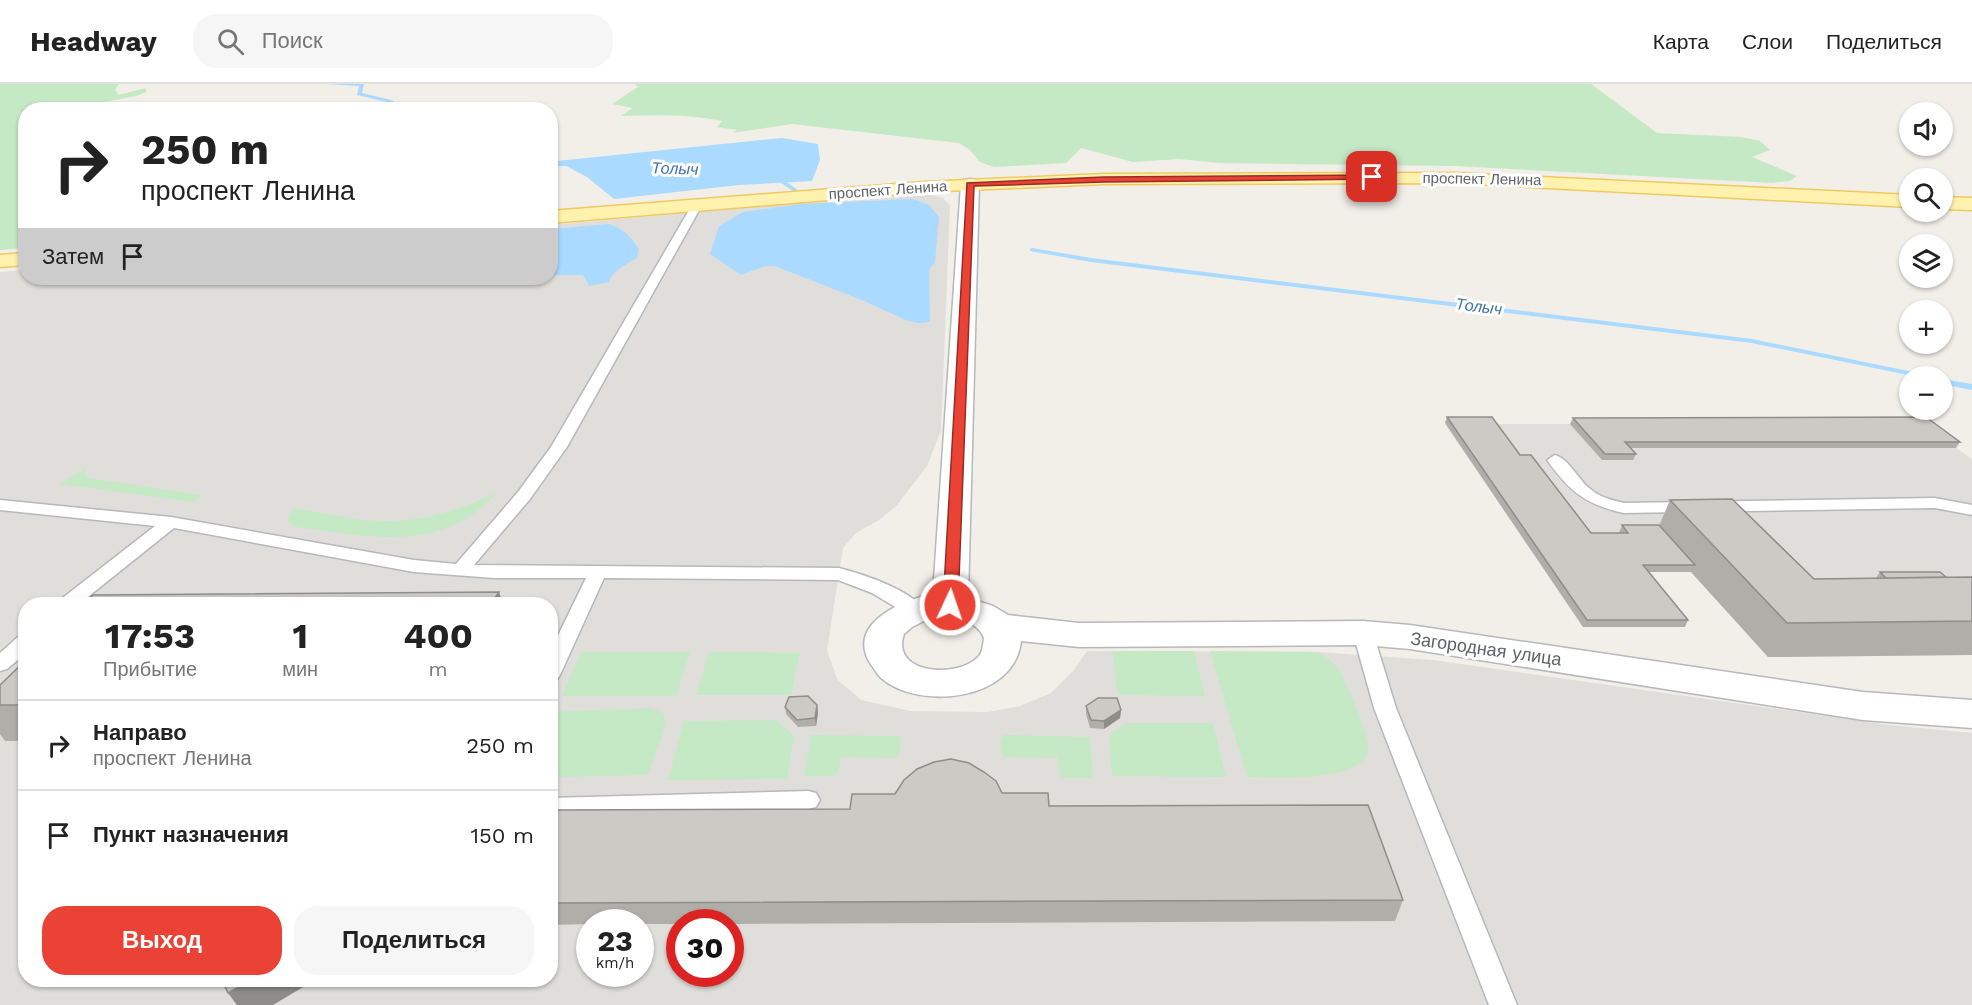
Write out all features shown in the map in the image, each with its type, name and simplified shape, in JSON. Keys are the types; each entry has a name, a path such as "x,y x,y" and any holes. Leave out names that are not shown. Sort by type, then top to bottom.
{"main road":[{"name":"проспект Ленина","path":"558,215 970,184 1104,179 1455,178 1899,200"},
{"path":"1953,203 1972,204"},
{"path":"0,261 18,260"}],"street":[{"path":"950,605 970,184"},
{"path":"950,605 969,608 985,615 996,626 1002,638 1001,652 994,664 980,675 961,682 940,684 920,682 903,675 890,665 884,653 883,640 889,628 914,610 950,605"},
{"name":"Загородная улица","path":"996,626 1079,634 1363,633 1420,639 1863,706 1972,714"}],"lane":[{"path":"460,570 518,505 546,467 697,205"},
{"path":"1555,460 1586,495 1599,503 1624,508 1935,503 1972,510"},
{"path":"0,505 171,522 389,562 460,570 597,574 839,574 865,582 894,595 914,610"},
{"path":"76,597 171,522"},
{"path":"558,658 597,574"},
{"path":"1363,633 1385,708 1503,1005"},
{"path":"0,664 18,648"},
{"path":"558,807 808,800"}],"shaded area":[{"path":"922,192 943,198 950,206 941,431 927,466 897,505 879,520 856,533 843,548 827,650 837,679 861,700 911,711 988,712 1020,706 1051,693 1074,670 1087,651 1318,652 1433,660 1889,725 1972,733 1972,1005 0,1005 0,272 18,271 18,285 558,285 558,224"},
{"path":"1445,424 1922,424 1972,459 1972,655 1768,657 1691,572 1641,572 1583,627"}],"green space":[{"path":"0,84 119,84 115,90 119,95 146,88 146,92 136,96 106,102 18,102 18,249 0,250"},
{"path":"635,84 1591,84 1657,133 1742,137 1760,141 1770,150 1752,157 1797,176 1790,181 1772,183 1456,166 1220,163 1179,159 1133,162 1081,148 1066,163 994,167 980,162 970,150 959,143 792,124 732,133 737,130 717,127 722,121 697,117 621,116 633,108 612,104 638,87"},
{"path":"87,468 84,474 89,478 202,495 193,502 60,484"},
{"path":"496,493 475,513 452,526 402,537 376,537 296,527 287,522 289,514 295,508 366,520 418,519 471,504"},
{"path":"1112,651 1194,651 1205,696 1118,695"},
{"path":"1210,651 1318,652 1325,656 1341,673 1360,716 1368,742 1366,756 1356,766 1319,776 1247,777"},
{"path":"581,652 690,652 676,696 562,696"},
{"path":"709,652 800,653 791,695 696,695"},
{"path":"651,708 663,713 666,724 648,775 558,777 558,712"},
{"path":"776,720 794,736 787,779 668,780 684,721"},
{"path":"1126,723 1213,723 1226,777 1112,776 1109,735"},
{"path":"811,735 899,736 901,740 899,755 894,758 841,757 838,773 833,776 804,776"},
{"path":"1004,735 1090,737 1093,778 1063,778 1059,774 1058,758 1006,757 1001,754 1000,739"}],"water":[{"path":"782,138 818,144 820,160 812,181 739,185 614,199 587,177 558,161"},
{"path":"913,199 929,205 939,217 935,262 929,270 930,322 908,321 775,266 765,266 741,275 710,254 719,226 743,212 801,204"},
{"path":"609,224 623,231 633,241 639,249 637,258 617,271 609,282 589,286 583,275 558,275 558,228"}],"building":[{"path":"1447,417 1492,417 1520,455 1531,455 1591,533 1628,533 1622,525 1659,525 1695,565 1643,565 1688,620 1587,620"},
{"path":"1899,417 1899,420 1930,420 1960,442 1625,442 1636,454 1605,454 1573,418"},
{"path":"1732,499 1814,579 1972,577 1972,621 1787,623 1670,500"},
{"path":"1880,572 1940,572 1946,577 1886,578"},
{"path":"499,592 496,597 91,597 93,595"},
{"path":"18,668 18,705 0,705 0,685"},
{"path":"808,696 817,705 815,718 797,720 785,707 789,697"},
{"path":"1098,698 1117,698 1121,710 1104,721 1091,720 1086,706"},
{"path":"951,759 969,763 996,781 1002,793 1048,793 1049,806 1368,805 1403,900 558,903 558,810 850,809 852,794 895,794 904,780 917,769 934,762"},
{"path":"225,987 239,987 228,993"}],"waterway":[{"name":"Толыч","path":"328,84 362,85 359,94 391,102"},
{"name":"Толыч","path":"558,164 574,164"},
{"name":"Толыч","path":"774,176 795,190"},
{"name":"Толыч","path":"1032,250 1091,260 1752,341 1899,371"},
{"name":"Толыч","path":"1953,383 1972,387"}],"route":[{"path":"950,605 970,184 1104,179 1372,177"}]}
